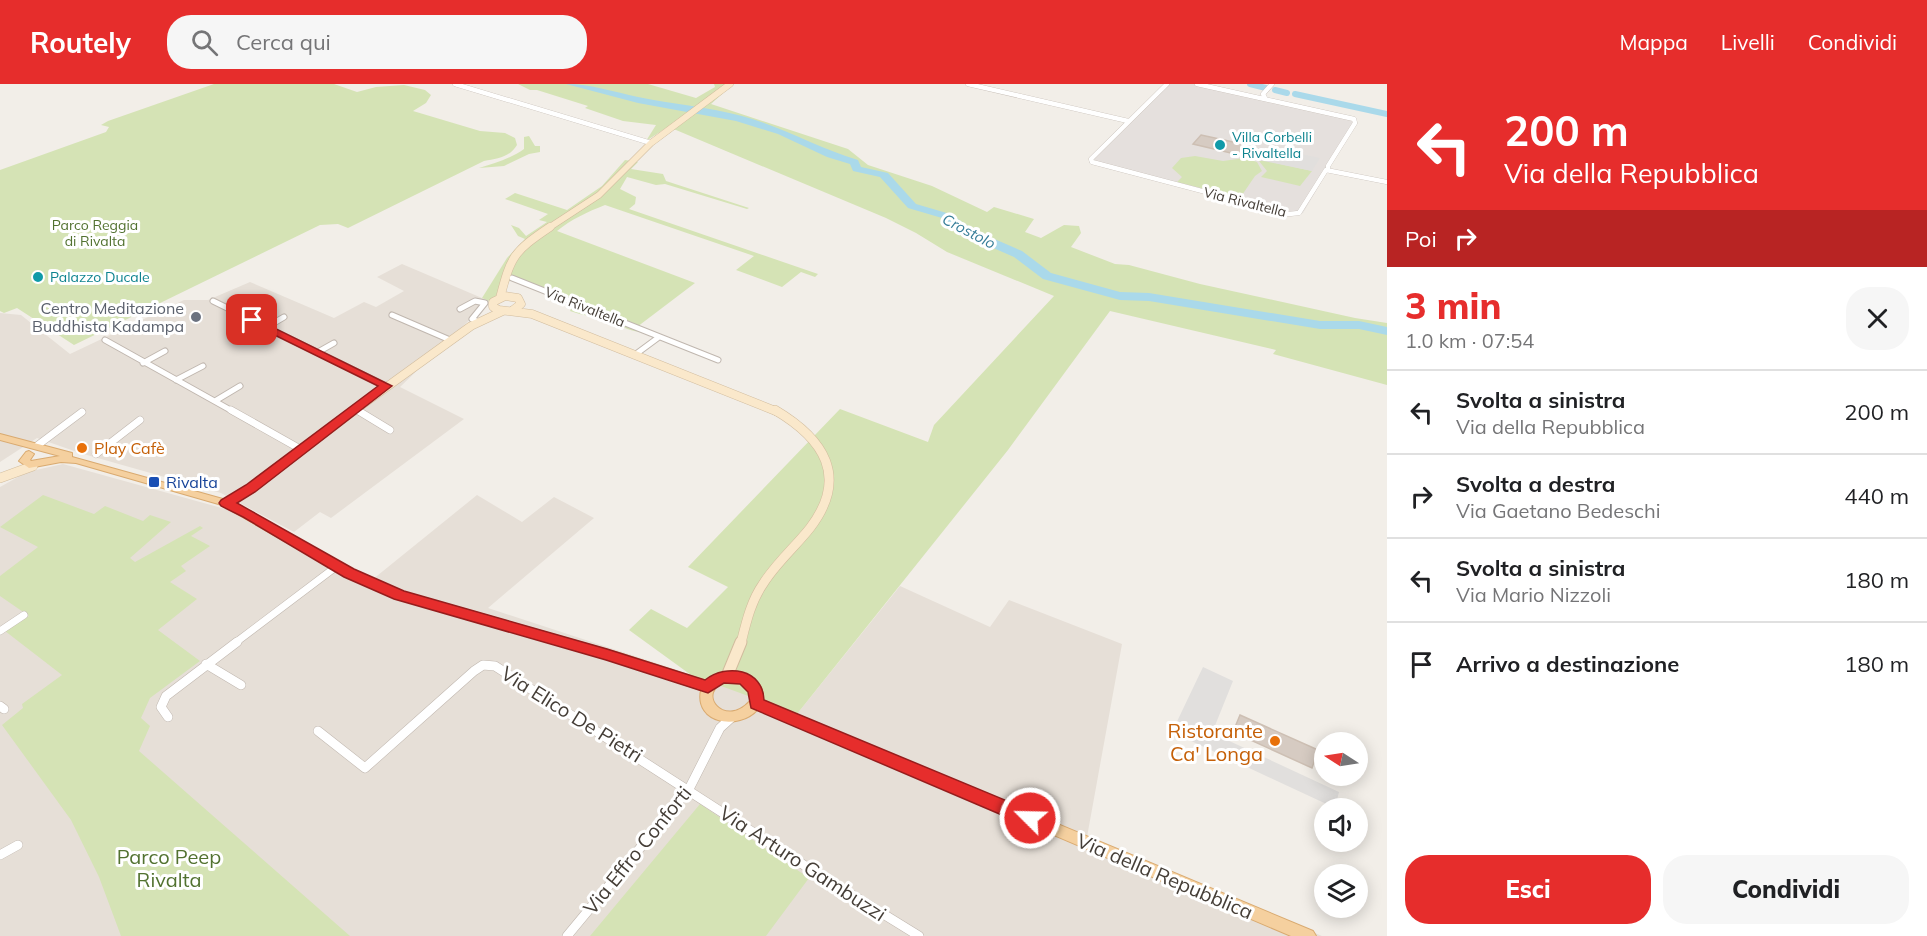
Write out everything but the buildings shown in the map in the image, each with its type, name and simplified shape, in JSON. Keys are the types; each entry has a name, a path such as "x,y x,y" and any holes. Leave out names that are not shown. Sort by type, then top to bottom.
{"main road":[{"path":"500,298 509,263 520,248 599,195 651,143 730,84"},
{"path":"504,281 514,297"},
{"path":"480,321 493,307 493,302 500,298 514,297 520,300 521,304 532,314"},
{"path":"513,310 521,304"},
{"path":"493,307 503,311"},
{"path":"226,503 250,489 386,386 480,321 503,311 513,310 532,314 784,415 812,435 824,452 830,481 822,509 815,521 757,592 745,625 738,654 728,676"},
{"path":"0,437 71,455 76,460"},
{"path":"19,442 29,460"},
{"path":"0,478 46,449"},
{"path":"46,449 47,462"},
{"path":"29,460 47,462 76,460 226,503 366,582 400,595 708,687"},
{"path":"738,654 742,678"},
{"path":"728,676 742,678 751,683 756,689 756,704 746,715 723,720 712,711 705,700 708,687 719,678 728,676"},
{"name":"Via della Repubblica","path":"756,704 1308,936"}],"street":[{"path":"455,84 651,143"},
{"path":"968,84 1128,122 1167,84"},
{"path":"1197,84 1265,98 1263,94 1272,84"},
{"name":"Via Rivaltella","path":"1128,122 1091,160 1097,165 1293,214 1299,213 1322,174 1329,170 1328,166 1355,120 1265,98"},
{"path":"1329,170 1387,182"},
{"name":"Via Rivaltella","path":"512,278 718,360"},
{"path":"213,301 386,386"},
{"path":"222,305 230,301"},
{"path":"460,309 475,301 485,303 472,319 480,321"},
{"path":"392,315 450,340"},
{"path":"267,327 284,317"},
{"path":"636,354 659,337"},
{"path":"105,340 302,450"},
{"path":"318,352 334,344"},
{"path":"144,363 165,351"},
{"path":"176,380 202,366"},
{"path":"215,401 240,386"},
{"path":"355,409 390,430"},
{"path":"46,449 82,412"},
{"path":"96,454 140,420"},
{"path":"168,717 161,707 163,700 206,664 337,566"},
{"path":"0,631 24,615"},
{"path":"206,664 241,685"},
{"name":"Via Elico De Pietri","path":"318,731 365,768 474,671 483,665 491,665 689,789"},
{"name":"Via Effro Conforti","path":"567,936 689,789 723,720"},
{"name":"Via Arturo Gambuzzi","path":"689,789 799,862 919,936"},
{"path":"0,855 18,845"}],"shaded area":[{"path":"1165,84 1201,84 1357,121 1303,213 1297,215 1284,214 1089,163 1089,159"},
{"path":"1268,147 1320,158 1312,171 1259,160"},
{"path":"402,264 489,301 400,387 464,419 331,518 320,512 294,532 221,493 80,453 37,438 0,462 0,313 21,315 70,354 184,300 208,300 250,282 334,318 364,302 376,307 404,291 377,277"},
{"path":"63,464 229,510 311,557 367,584 477,495 522,522 554,497 594,518 488,608 729,687 797,714 900,586 990,627 1009,600 1122,644 1087,837 1322,936 0,936 0,487 27,472"},
{"path":"1203,667 1233,681 1212,733 1314,780 1314,786 1326,786 1339,792 1338,798 1314,798 1172,732"}],"green space":[{"name":"Parco Reggia di Rivalta","path":"214,84 334,84 357,92 376,87 404,85 425,90 431,95 426,103 413,111 480,131 505,133 515,138 517,145 507,155 484,161 348,228 338,224 320,225 74,345 17,308 4,313 0,311 0,170 106,132 109,127 101,125 108,121"},
{"path":"518,84 648,84 696,98 715,87 714,84 733,84 711,104 848,149 868,165 932,186 987,212 994,207 1034,219 1025,232 1041,238 1064,225 1079,226 1081,233 1071,247 1115,264 1129,265 1200,284 1387,323 1387,385 1273,354 1276,350 1110,311 1008,450 797,714 691,675 629,630 651,609 687,628 728,587 688,567 840,409 928,442 934,425 1054,296 947,252 886,218 676,130 666,128 646,141 656,125 623,121 585,108 588,106 537,90 530,90"},
{"path":"529,136 535,146 540,146 540,152 529,154 504,166 479,168 524,149 524,137"},
{"path":"1195,156 1223,161 1245,158 1257,162 1262,171 1255,176 1240,198 1177,182 1182,177 1172,168 1181,158"},
{"path":"625,160 638,162 631,169 663,174 666,181 749,208 665,184 656,185 627,177 620,189 636,197 635,204 629,209 818,274 815,277 801,272 782,287 736,270 754,256 605,205 580,216 557,231 695,283 637,327 647,332 632,331 610,321 570,311 574,303 511,278 504,291 489,301 482,298 507,258 525,239 518,236 511,225 519,228 526,236 547,222 539,220 548,214 505,199 515,193 567,210 602,186"},
{"path":"1259,161 1312,171 1300,186 1261,177 1267,171"},
{"name":"Parco Peep Rivalta","path":"43,495 94,514 105,506 143,521 150,515 171,522 130,558 135,562 200,526 203,528 191,536 210,546 181,566 186,571 170,582 197,599 158,630 200,661 150,698 141,718 150,726 139,751 350,936 121,936 99,877 71,820 2,725 23,708 22,704 62,675 5,631 29,616 0,596 0,576 38,547 0,527"},
{"path":"700,804 809,878 766,936 590,936"}],"waterway":[{"name":"Crostolo","path":"571,84 638,100 738,118 782,132 831,155 854,162 857,169 884,175 912,206 946,216 972,234 1018,254 1047,276 1120,296 1149,297 1320,325 1359,325 1387,331"},
{"path":"1250,84 1266,88"},
{"path":"1275,90 1287,93"},
{"path":"1295,94 1387,114"}],"place":[{"name":"Villa Corbelli - Rivaltella","path":"1220,145"},
{"name":"Palazzo Ducale","path":"38,277"},
{"name":"Centro Meditazione Buddhista Kadampa","path":"196,317"},
{"name":"Play Cafè","path":"82,448"},
{"name":"Rivalta","path":"154,482"},
{"name":"Ristorante Ca' Longa","path":"1275,741"}],"route":[{"path":"252,320 386,386 250,489 226,503 248,513 349,573 429,605 607,655 708,687 719,678 728,676 744,679 756,689 758,696 756,704 1030,818"}]}
